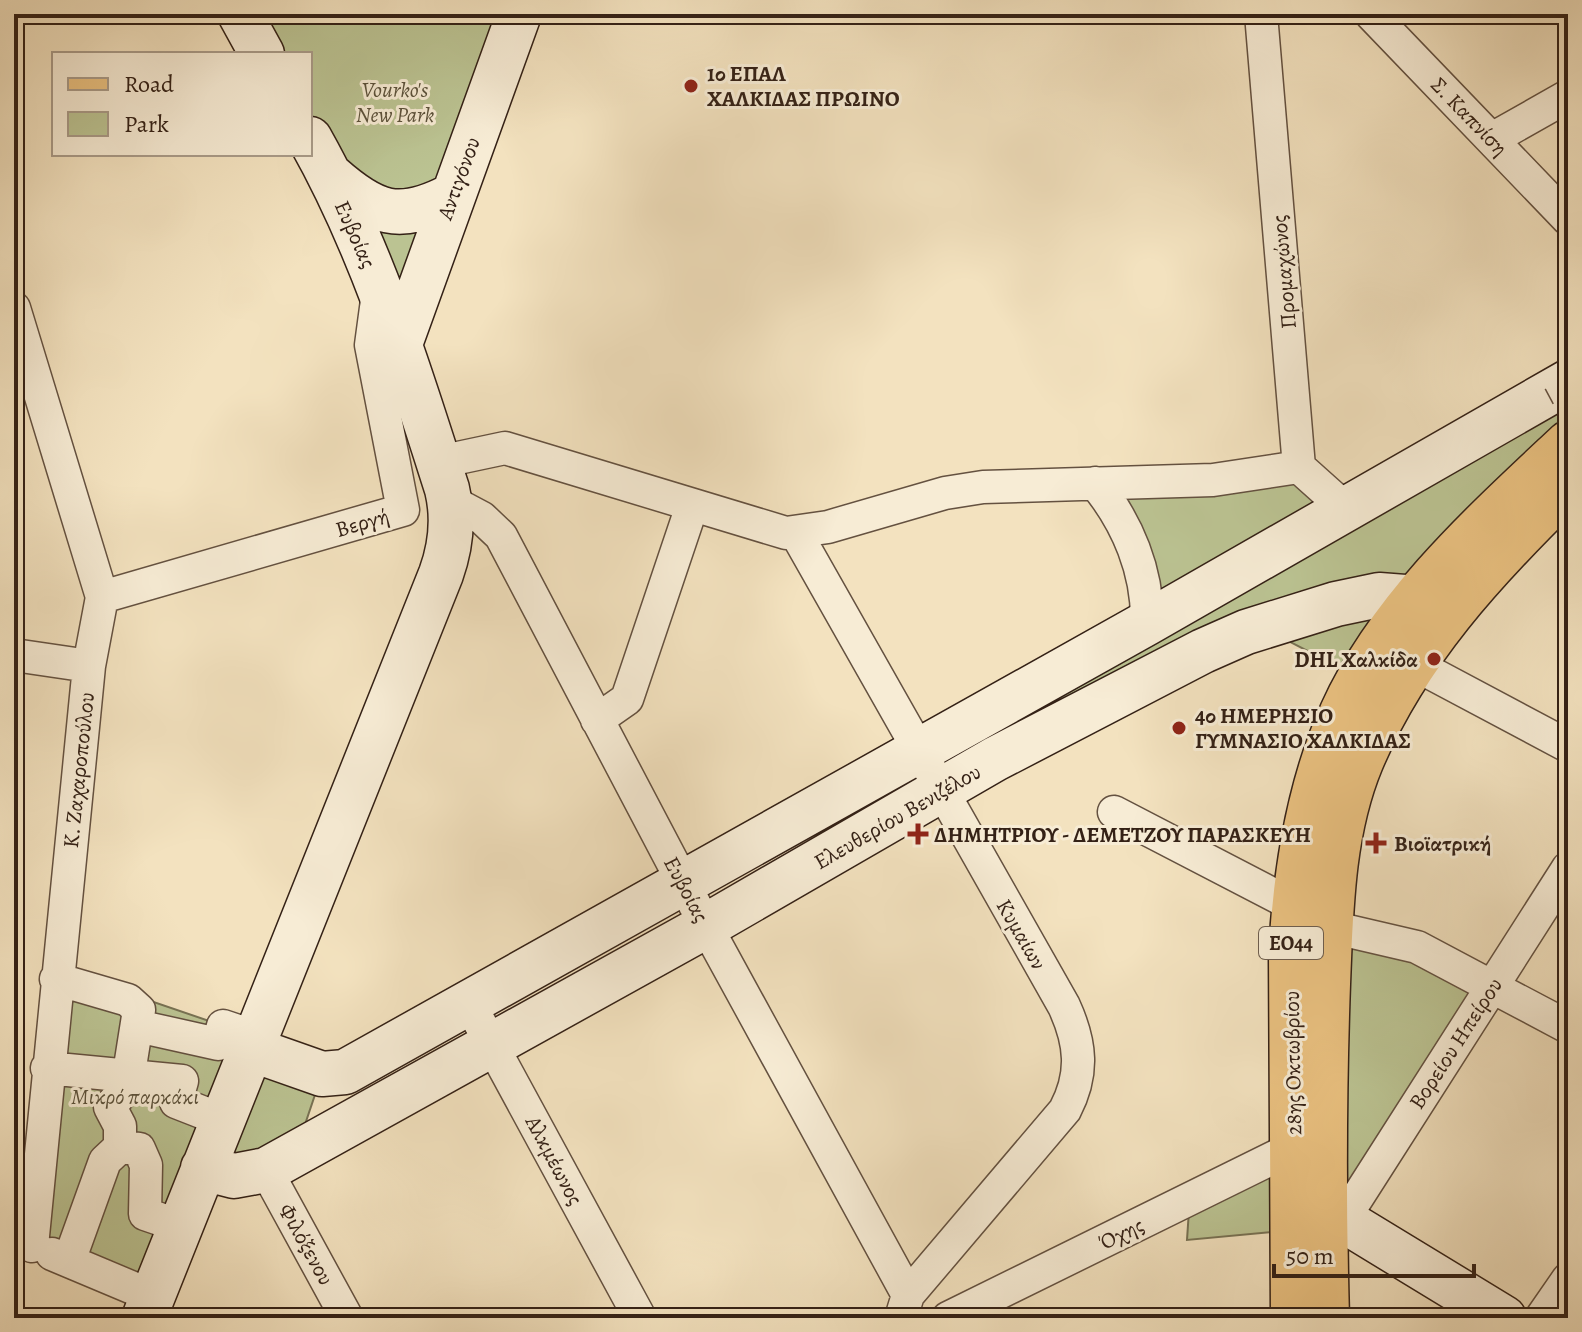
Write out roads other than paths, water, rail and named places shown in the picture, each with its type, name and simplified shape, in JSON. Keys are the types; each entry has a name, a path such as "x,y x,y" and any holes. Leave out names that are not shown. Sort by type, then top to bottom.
{"main road":[{"name":"ΕΟ44","path":"1418,598 1452,557 1568,443"},
{"name":"ΕΟ44","path":"1412,663 1478,579 1568,490"},
{"name":"28ης Οκτωβρίου","path":"1293,1318 1290,1022 1293,905 1312,797 1343,711 1379,649 1418,598"},
{"name":"28ης Οκτωβρίου","path":"1327,1318 1334,1220 1331,927 1337,856 1348,803 1376,728 1412,663"}],"street":[{"path":"240,14 261,52"},
{"name":"Αντιγόνου","path":"400,344 519,14"},
{"name":"Προμαχώνος","path":"1261,14 1299,467"},
{"name":"Σ. Καπνίση","path":"1371,14 1568,219"},
{"path":"1492,139 1568,96"},
{"path":"320,157 359,201 387,211 419,211 451,196"},
{"name":"Ευβοίας","path":"148,1307 441,574 451,533 444,481 400,344 379,286 320,157"},
{"name":"Βεργή","path":"102,597 403,510 371,345 379,286"},
{"name":"Κ. Ζαχαροπούλου","path":"14,308 102,597 89,666 47,1068 23,1243"},
{"path":"137,1026 218,1044 223,1026 322,1074 338,1075 1147,623 1564,383"},
{"path":"444,481 505,448 773,532 796,533 983,487 1242,478 1299,467 1347,510"},
{"name":"Ευβοίας","path":"444,481 501,536 904,1307"},
{"path":"1095,483 1121,520 1135,554 1144,582 1147,623"},
{"path":"597,720 627,699 692,506"},
{"name":"Κυμαίων","path":"796,533 939,791 1064,1006 1077,1043 1080,1068 1065,1110 904,1307"},
{"name":"Ελευθερίου Βενιζέλου","path":"203,1168 234,1176 266,1170 706,926 939,791 1203,651 1246,632 1362,598 1418,598"},
{"path":"14,655 89,666"},
{"path":"1412,663 1568,746"},
{"path":"1114,812 1293,905"},
{"name":"Βορείου Ηπείρου","path":"1334,1220 1568,868"},
{"path":"1331,927 1417,947 1568,1027"},
{"path":"56,979 136,1004 137,1026 129,1076 120,1097 110,1107 120,1126 120,1147 105,1161 69,1261"},
{"name":"Αλκμέωνος","path":"469,1003 640,1318"},
{"path":"47,1068 182,1081 176,1102 222,1120"},
{"path":"120,1147 139,1149 146,1165 145,1214 180,1226"},
{"name":"Όχης","path":"971,1314 1293,1148"},
{"name":"Φιλόξενου","path":"266,1170 347,1318"},
{"path":"1334,1220 1504,1318"},
{"path":"23,1243 69,1261 148,1307"},
{"path":"1541,1318 1568,1279"}],"place":[{"name":"1ο ΕΠΑΛ ΧΑΛΚΙΔΑΣ ΠΡΩΙΝΟ","path":"691,86"},
{"name":"DHL Χαλκίδα","path":"1434,659"},
{"name":"4ο ΗΜΕΡΗΣΙΟ ΓΥΜΝΑΣΙΟ ΧΑΛΚΙΔΑΣ","path":"1179,728"},
{"name":"ΔΗΜΗΤΡΙΟΥ - ΔΕΜΕΤΖΟΥ ΠΑΡΑΣΚΕΥΗ","path":"918,834"},
{"name":"Βιοϊατρική","path":"1376,843"}],"park label":[{"name":"Vourko's New Park","path":"395,102"},
{"name":"Μικρό παρκάκι","path":"135,1096"}]}
